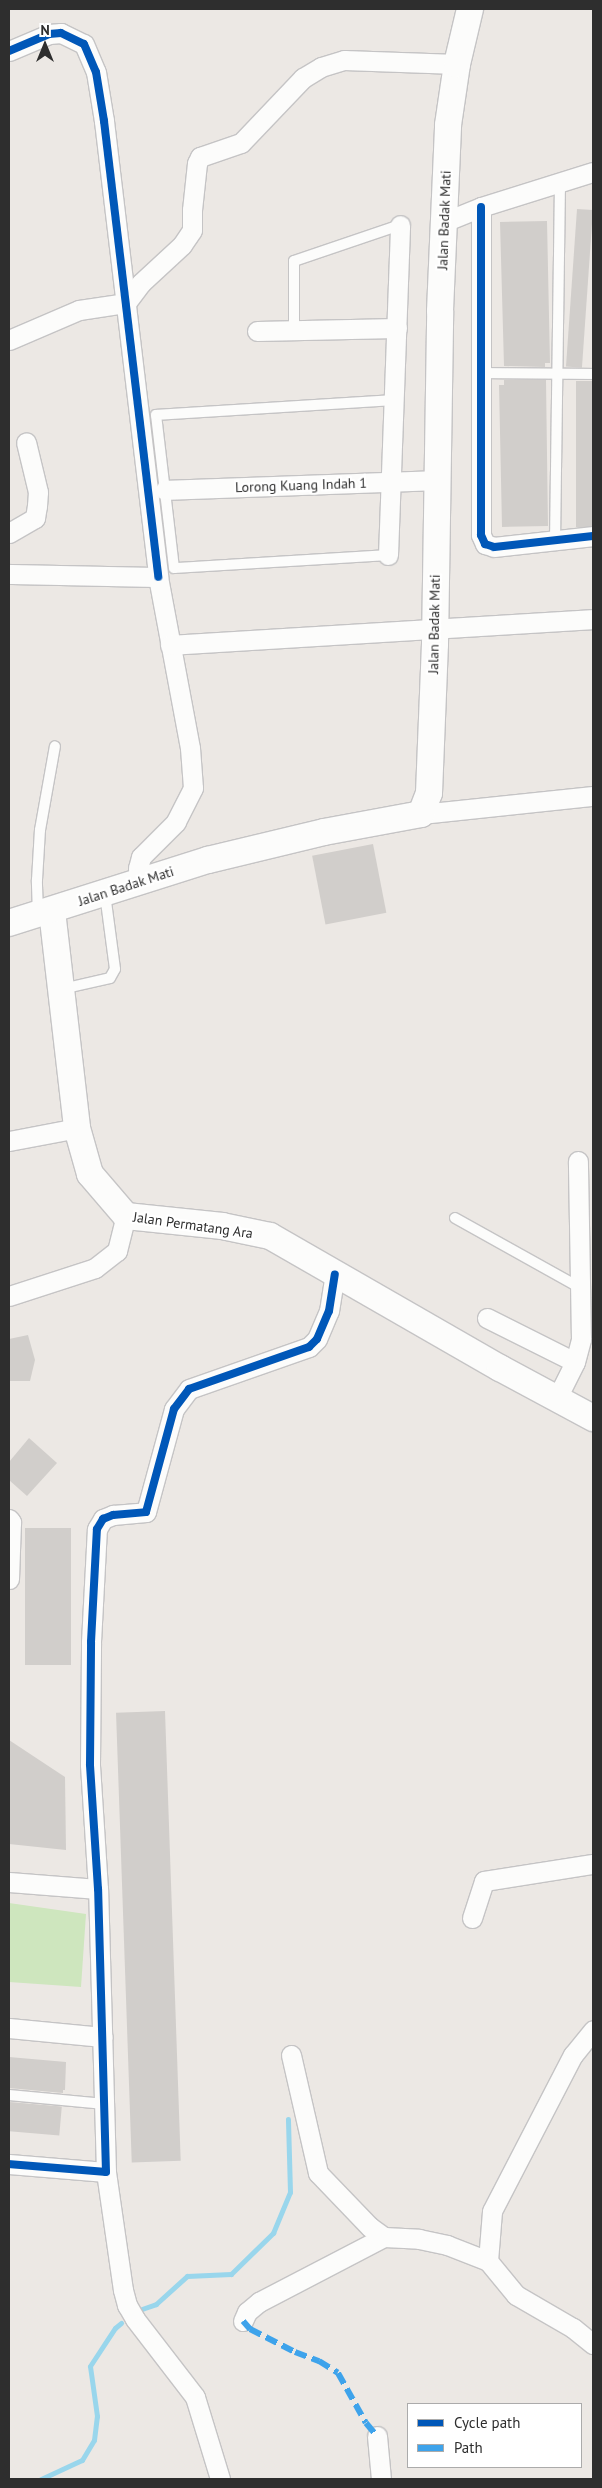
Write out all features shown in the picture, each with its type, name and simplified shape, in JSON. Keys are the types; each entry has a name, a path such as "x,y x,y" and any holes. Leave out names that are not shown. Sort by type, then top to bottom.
{"main road":[{"name":"Jalan Badak Mati","path":"9,923 218,857 324,832 421,814 429,793 448,124 457,64 470,9"},
{"name":"Jalan Permatang Ara","path":"45,913 62,989 77,1128 90,1174 126,1216 222,1226 270,1236 593,1418"}],"street":[{"path":"9,51 49,34 61,33 84,44 96,72 104,121 158,578 190,748 193,788 176,822 141,857 138,868 139,882"},
{"path":"9,340 79,310 126,303 141,282 182,245 192,230 192,210 200,158 241,143 303,78 321,67 344,60 457,64"},
{"path":"444,222 481,207 593,172"},
{"path":"481,207 481,535 485,544 494,547 593,536"},
{"path":"388,555 400,225"},
{"path":"257,331 397,328"},
{"path":"9,533 35,518 38,506 38,492 26,442"},
{"name":"Lorong Kuang Indah 1","path":"165,490 437,480"},
{"path":"9,574 158,578"},
{"path":"170,645 593,619"},
{"path":"421,814 593,796"},
{"path":"9,1141 77,1128"},
{"path":"557,1398 575,1362 581,1339 582,1288 578,1161"},
{"path":"9,1296 94,1268 117,1252 126,1216"},
{"path":"220,2479 195,2397 135,2319 127,2305 123,2290 106,2172 104,2037 98,1889 90,1764 91,1642 96,1529 103,1519 113,1515 146,1512 174,1409 189,1389 308,1347 317,1339 330,1306 335,1274"},
{"path":"487,1318 575,1362"},
{"path":"9,1519 11,1522 9,1579"},
{"path":"472,1918 484,1881 593,1864"},
{"path":"9,1882 98,1889"},
{"path":"9,2028 104,2037"},
{"path":"488,2261 492,2211 573,2054 593,2030"},
{"path":"291,2054 318,2173 370,2227 384,2237"},
{"path":"9,2164 106,2172"},
{"path":"242,2322 246,2312 259,2302 384,2237 419,2239 447,2245 488,2261 516,2295 573,2328 593,2344"},
{"path":"378,2436 381,2479"}],"lane":[{"path":"555,540 560,183"},
{"path":"294,330 294,262 400,225"},
{"path":"481,373 593,374"},
{"path":"388,555 174,568 156,415 394,400"},
{"path":"45,913 37,880 40,830 55,746"},
{"path":"62,989 110,978 115,970 105,893"},
{"path":"455,1218 582,1288"},
{"path":"9,2095 105,2104"}],"green space":[{"path":"9,1903 86,1914 81,1987 9,1982"}],"building":[{"path":"577,209 593,210 582,368 566,367"},
{"path":"547,221 550,363 545,363 545,367 504,366 500,222"},
{"path":"504,380 546,380 548,526 502,527 499,385 504,385"},
{"path":"576,381 593,381 593,527 576,527"},
{"path":"373,844 386,913 325,925 312,856"},
{"path":"28,1335 35,1360 30,1381 9,1381 9,1339"},
{"path":"29,1438 57,1463 27,1496 9,1480 9,1462"},
{"path":"25,1528 71,1528 71,1665 25,1665"},
{"path":"165,1711 181,2161 132,2162 116,1713"},
{"path":"9,1740 65,1777 66,1850 9,1844"},
{"path":"9,2057 66,2062 65,2090 63,2090 63,2093 9,2088"},
{"path":"9,2102 62,2107 59,2136 9,2131"}],"waterway":[{"path":"139,2310 156,2304 187,2276 231,2274 273,2233 290,2192 288,2119"},
{"path":"41,2479 82,2460 94,2440 97,2416 90,2366 115,2328 121,2323"}],"marked path":[{"path":"243,2321 250,2329 295,2352 319,2361 338,2373 366,2423 377,2436"}],"cycle path":[{"path":"9,51 49,34 61,33 84,44 96,72 104,121 158,577"},
{"path":"481,207 481,535 485,544 494,547 593,536"},
{"path":"9,2164 106,2172 98,1889 90,1764 91,1642 97,1529 103,1519 113,1515 146,1512 174,1409 189,1389 309,1347 317,1339 329,1311 335,1274"}]}
